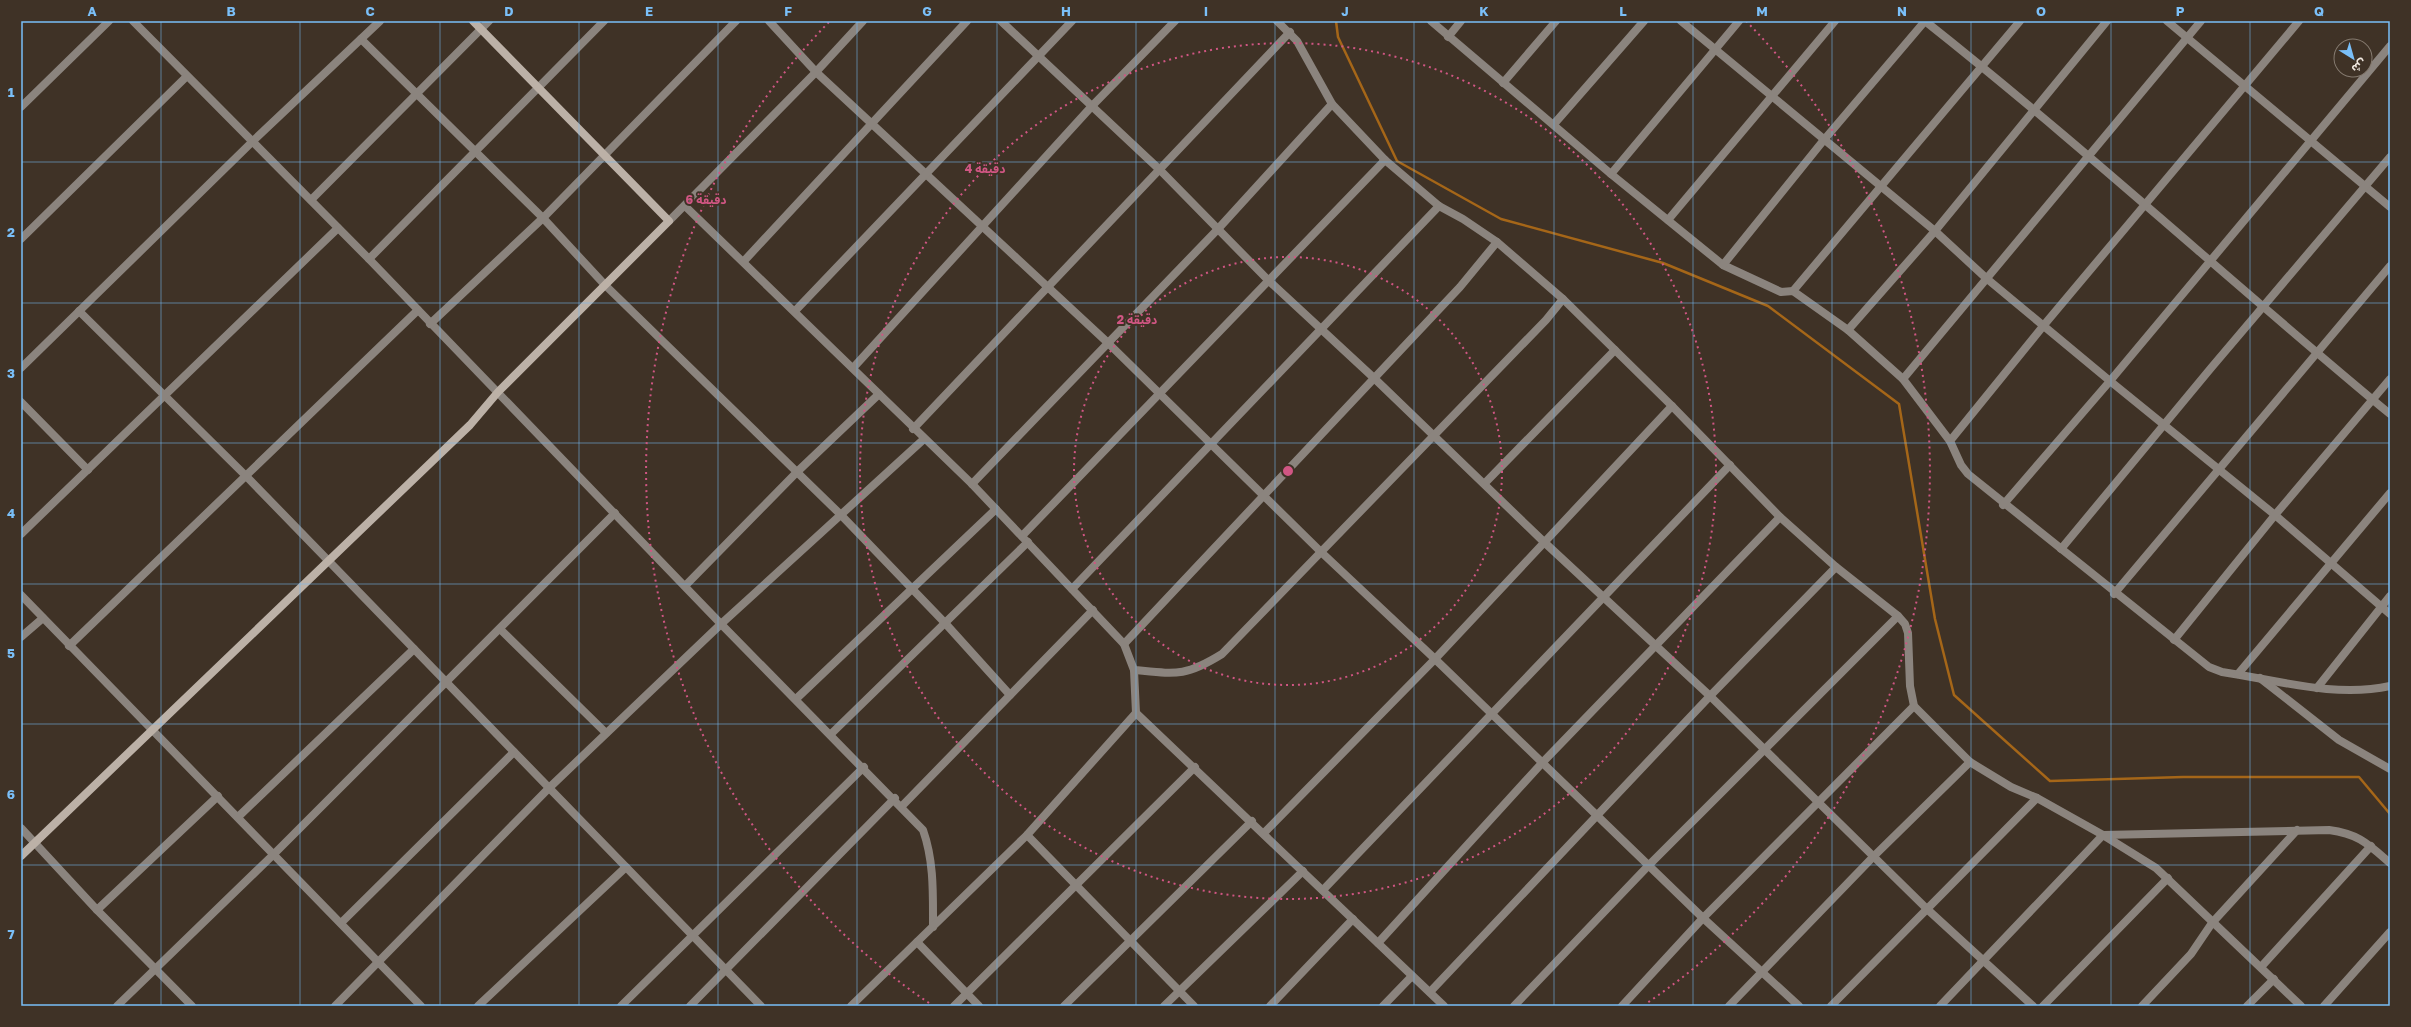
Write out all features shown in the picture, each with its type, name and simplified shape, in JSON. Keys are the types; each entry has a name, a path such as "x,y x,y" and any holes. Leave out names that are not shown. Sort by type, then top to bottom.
{"street":[{"path":"21,107 109,21"},
{"path":"133,21 186,77 253,141 369,259 430,324 616,513 721,624 895,798 923,830 928,846 932,874 933,927"},
{"path":"22,367 253,141 380,21"},
{"path":"473,21 669,221"},
{"path":"311,200 489,21"},
{"path":"369,259 476,153 604,21"},
{"path":"430,324 543,218 605,157 736,21"},
{"path":"769,21 816,72 1107,342 1320,552 1436,660 1703,918 1760,972 1799,1006"},
{"path":"21,856 154,730 470,425 498,392 685,206 816,72 862,21"},
{"path":"744,261 967,21"},
{"path":"1001,21 1160,170 1268,280 1485,483 1603,598 1710,696 1927,909 2033,1006"},
{"path":"795,311 1072,21"},
{"path":"853,368 1092,106 1175,21"},
{"path":"1277,21 1290,32 1297,41 1332,104 1385,160 1439,206 1463,219 1497,242 1563,299 1672,406 1780,517 1836,567 1898,616 1908,633 1910,686 1914,706 1970,762 2011,787 2037,798 2103,835 2168,878 2212,923 2274,979 2301,1006"},
{"path":"1431,21 1611,174 1723,265 1781,292 1793,291 1848,330 1903,378 1950,441 1961,465 1968,474 2003,505 2061,549 2114,594 2209,667 2238,674 2317,688 2372,690 2390,686"},
{"path":"1448,37 1461,21"},
{"path":"1503,83 1556,21"},
{"path":"1554,124 1644,21"},
{"path":"1680,21 1823,141 1881,186 1935,231 1986,278 2110,381 2275,514 2390,614"},
{"path":"1611,174 1739,21"},
{"path":"1668,220 1835,21"},
{"path":"1723,265 1823,141 1925,21 2034,109 2212,260 2263,308 2390,414"},
{"path":"1793,291 2020,21"},
{"path":"1848,330 1935,231 2107,21"},
{"path":"2166,21 2246,86 2390,208"},
{"path":"1903,378 2201,21"},
{"path":"1950,441 2044,325 2147,205 2300,21"},
{"path":"913,429 1290,32"},
{"path":"361,39 543,218 605,285 840,515 912,589 1010,695"},
{"path":"2003,505 2110,381 2390,46"},
{"path":"21,239 186,77"},
{"path":"972,484 1107,342 1218,229 1332,104"},
{"path":"2061,549 2164,423 2390,157"},
{"path":"831,734 944,623 1025,539 1159,394 1385,160"},
{"path":"685,206 744,261 913,429 972,484 1124,644 1134,670 1136,713 1027,835 851,1006"},
{"path":"1072,589 1211,446 1321,328 1439,206"},
{"path":"21,534 165,397 338,228"},
{"path":"1124,644 1375,379 1460,287 1497,242"},
{"path":"2114,594 2221,469 2390,266"},
{"path":"1134,670 1174,674 1199,668 1222,654 1432,435 1546,320 1563,299"},
{"path":"69,646 247,477 418,310"},
{"path":"79,311 247,477 761,1006"},
{"path":"1485,483 1615,350"},
{"path":"2174,640 2275,514 2390,379"},
{"path":"685,586 797,472 879,394"},
{"path":"21,402 88,470"},
{"path":"1264,833 1436,660 1672,406"},
{"path":"335,1006 549,788 606,733 721,624 924,439"},
{"path":"1323,890 1730,465"},
{"path":"2238,674 2390,493"},
{"path":"796,699 996,509"},
{"path":"117,1006 274,854 616,513"},
{"path":"1378,943 1542,763 1780,517"},
{"path":"1430,992 1710,696 1836,567"},
{"path":"21,595 421,1006"},
{"path":"2317,688 2390,596"},
{"path":"902,806 1092,610"},
{"path":"1514,1006 1649,865 1765,751 1898,616"},
{"path":"21,637 43,618"},
{"path":"500,629 606,733"},
{"path":"238,817 414,649"},
{"path":"2260,678 2339,740 2390,769"},
{"path":"1622,1006 1703,918 1914,706"},
{"path":"1136,713 1195,766 1444,1006"},
{"path":"341,923 514,752"},
{"path":"1729,1006 1873,856 1970,762"},
{"path":"954,1006 1195,766"},
{"path":"621,1006 864,768"},
{"path":"97,910 218,796"},
{"path":"690,1006 895,798"},
{"path":"1831,1006 2037,798"},
{"path":"1064,1006 1252,821"},
{"path":"21,828 97,910 192,1006"},
{"path":"2142,1006 2191,954 2212,923 2296,830"},
{"path":"1940,1006 2103,835 2329,830 2348,832 2371,846 2390,863"},
{"path":"1027,835 1194,1006"},
{"path":"2261,967 2371,846"},
{"path":"478,1006 626,867"},
{"path":"1164,1006 1304,871"},
{"path":"2043,1006 2168,878"},
{"path":"1270,1006 1353,919"},
{"path":"2324,1006 2390,932"},
{"path":"917,942 979,1006"},
{"path":"1383,1006 1412,976"},
{"path":"2248,1006 2274,979"}],"waterway":[{"path":"1336,21 1338,37 1397,161 1501,219 1663,263 1768,306 1899,404 1935,619 1954,695 2050,781 2183,777 2359,777 2390,814"}]}
